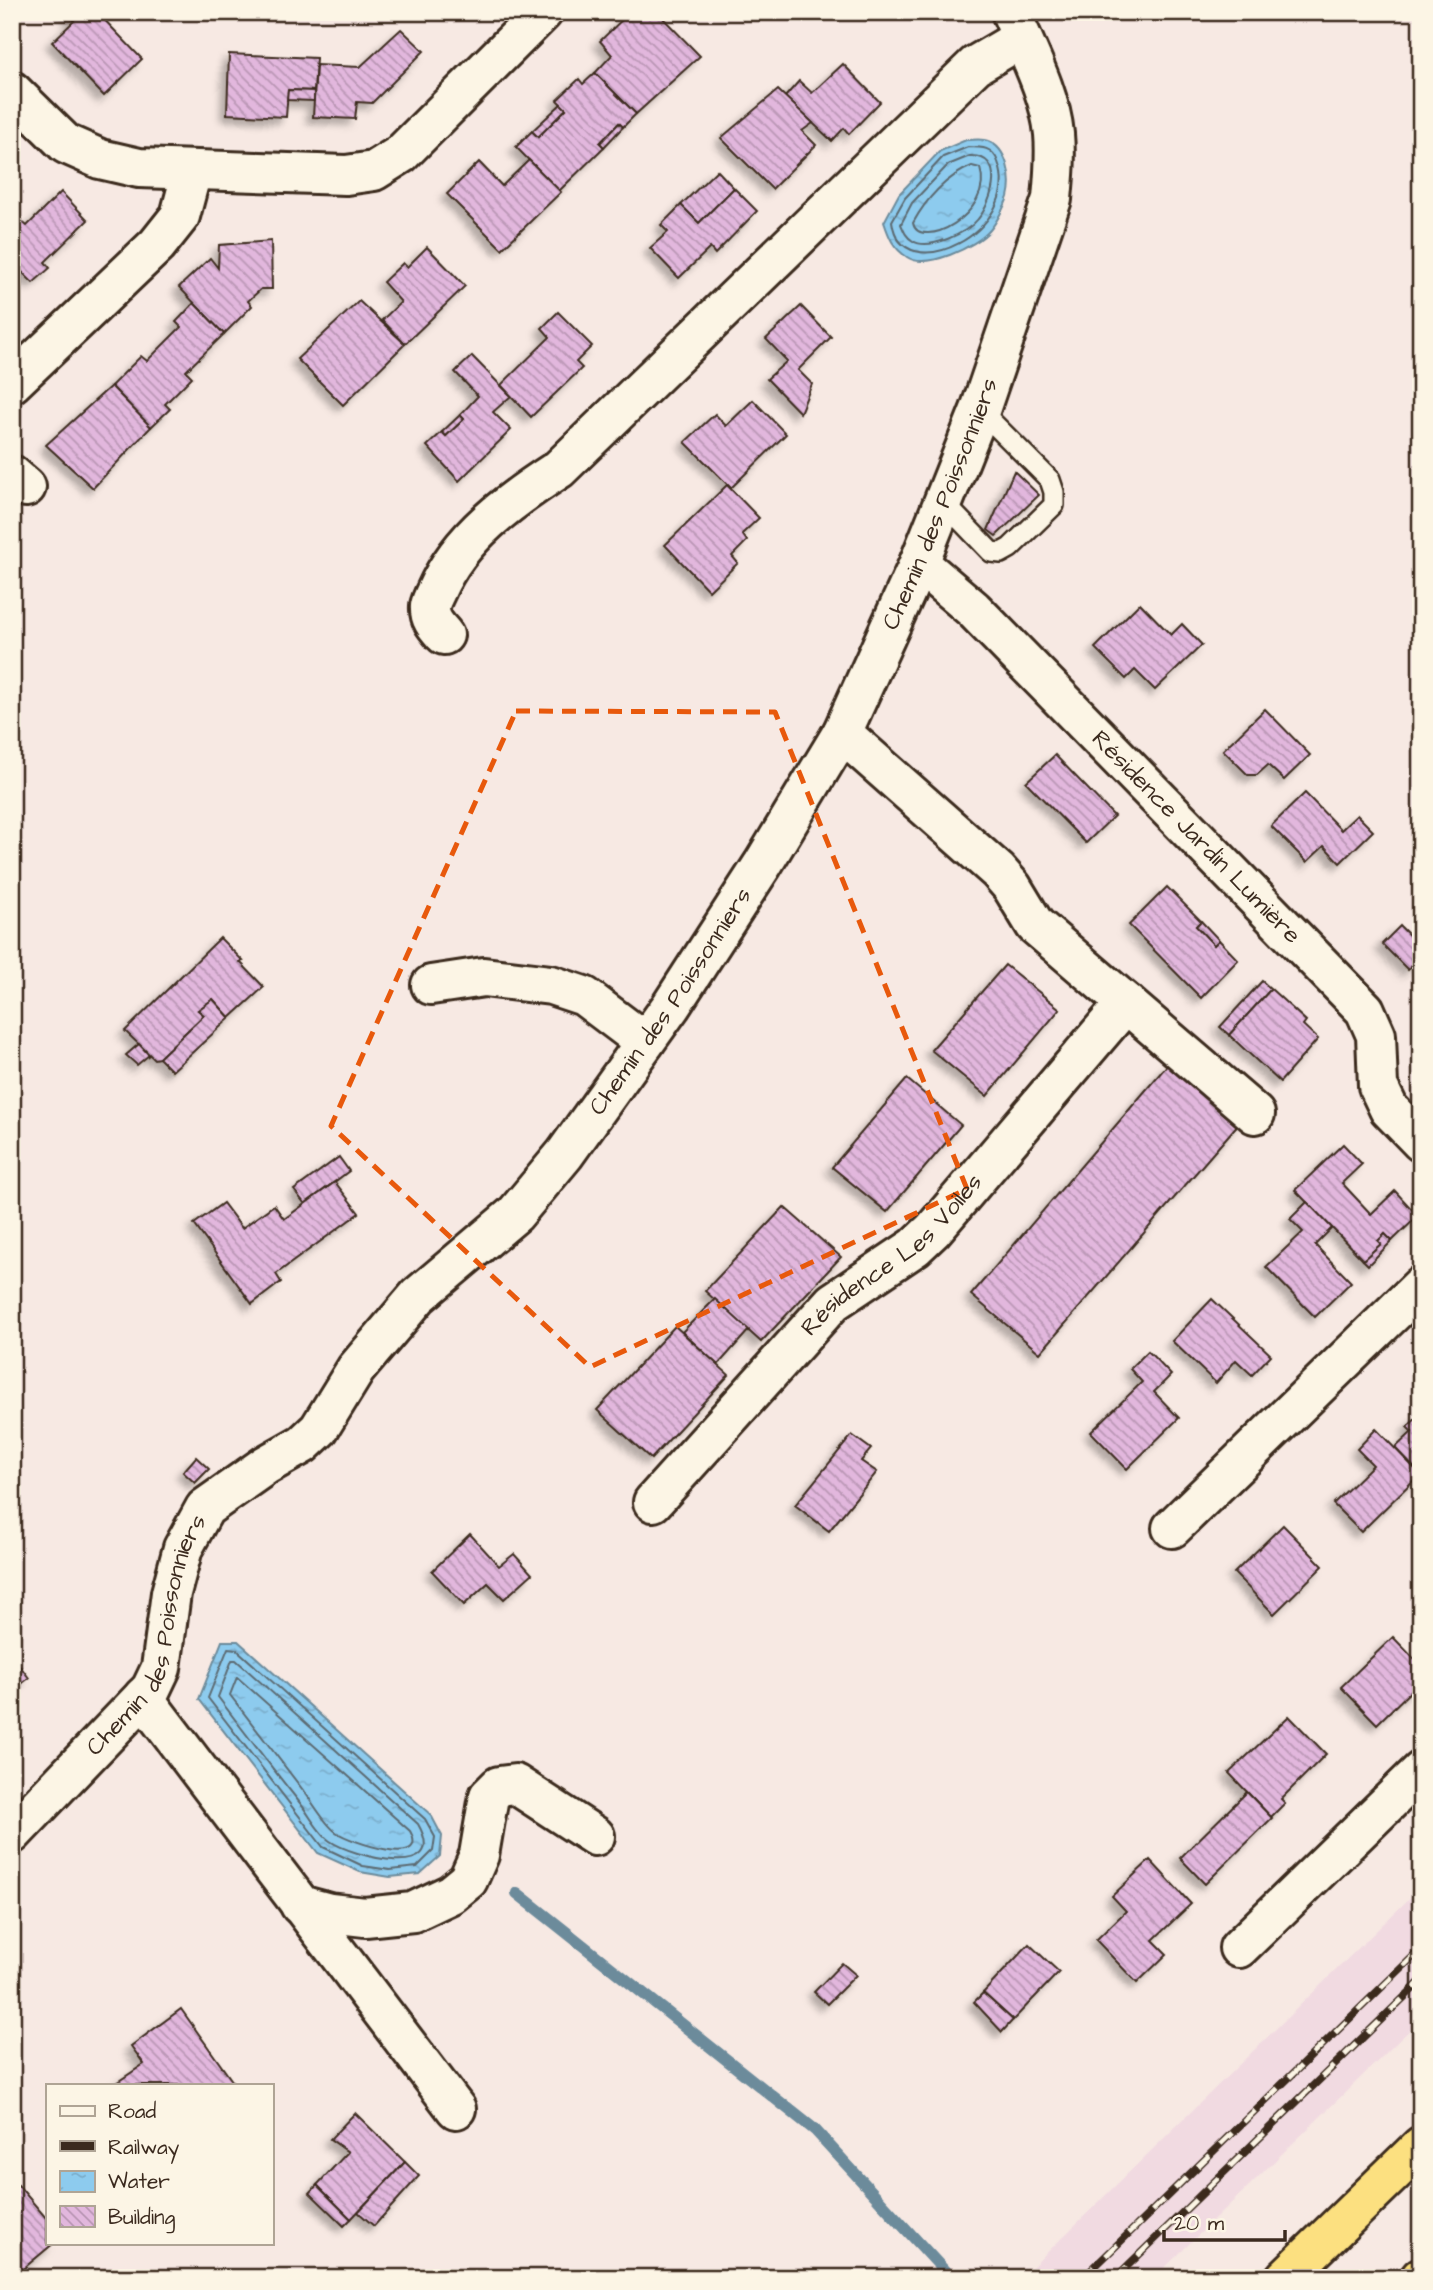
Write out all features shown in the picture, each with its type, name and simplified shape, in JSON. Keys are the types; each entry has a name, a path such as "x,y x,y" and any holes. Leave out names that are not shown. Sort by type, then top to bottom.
{"highway":[{"path":"1285,2278 1421,2146"}],"street":[{"path":"12,91 66,145 100,159 139,168 346,174 374,171 401,155 542,13"},
{"path":"444,635 432,621 430,605 443,575 476,532 521,494 559,469 1016,25"},
{"name":"Chemin des Poissonniers","path":"12,1834 151,1689 161,1668 171,1594 183,1548 205,1508 266,1465 303,1444 319,1429 356,1368 418,1296 515,1214 565,1154 671,1006 763,864 842,733 919,563 980,410 1052,199 1054,133 1047,103 1016,25"},
{"path":"12,383 158,245 180,216 191,171"},
{"name":"Résidence Jardin Lumière","path":"919,563 973,609 1365,1010 1376,1035 1378,1086 1389,1109 1421,1142"},
{"path":"842,733 998,871 1012,887 1034,925 1255,1114"},
{"path":"431,985 484,977 551,985 584,996 645,1042"},
{"name":"Résidence Les Voiles","path":"653,1502 834,1302 915,1247 933,1230 1126,1003"},
{"path":"1172,1528 1421,1286"},
{"path":"143,1697 456,2109"},
{"path":"1239,1948 1421,1771"},
{"path":"299,1905 330,1913 365,1917 413,1912 451,1894 468,1880 484,1832 489,1796 499,1786 515,1784 595,1836"}],"lane":[{"path":"943,502 991,552 1001,553 1010,548 1054,505 1050,480 980,410"}],"highlighted area":[{"path":"516,711 775,712 967,1189 590,1367 331,1126"}],"shaded area":[{"path":"1421,1887 1421,2019 1154,2278 1021,2278"}],"water":[{"path":"966,140 988,141 1000,150 1004,157 1010,181 1003,210 983,237 963,249 926,261 907,257 892,242 884,222 899,194 940,151"},
{"path":"222,1641 238,1641 431,1815 442,1836 440,1856 420,1874 390,1877 360,1872 318,1853 199,1699"}],"building":[{"path":"65,12 97,12 142,59 104,96 52,42 74,21"},
{"path":"630,12 657,12 700,56 636,114 595,73 612,55 600,41"},
{"path":"401,29 424,51 372,103 357,102 355,119 313,117 316,65 360,67"},
{"path":"229,54 316,58 314,91 288,90 286,117 227,114"},
{"path":"843,64 880,102 849,134 844,128 832,141 785,97 799,81 812,93"},
{"path":"595,73 636,114 623,127 619,123 600,143 604,147 559,191 516,147 532,131 538,137 566,109 557,100 579,79 583,84"},
{"path":"288,90 314,91 314,101 287,100"},
{"path":"778,90 813,123 802,131 816,145 772,189 721,138"},
{"path":"561,104 566,109 538,137 532,131"},
{"path":"619,123 623,127 604,147 600,143"},
{"path":"529,160 561,192 502,249 447,194 479,162 502,186"},
{"path":"717,170 734,188 699,223 681,205"},
{"path":"734,188 757,211 715,254 710,248 679,278 650,248 668,232 661,225 681,205 699,223"},
{"path":"61,192 88,220 45,262 50,268 33,283 12,262 12,213 27,226"},
{"path":"271,241 272,289 261,289 248,301 252,306 224,334 179,287 210,258 218,268 219,245"},
{"path":"427,247 465,286 405,344 382,320 401,302 383,282 403,263 407,267"},
{"path":"359,301 405,344 343,405 297,359"},
{"path":"194,303 224,334 186,371 192,377 165,404 170,409 151,427 111,386 141,356 147,361 181,327 176,322"},
{"path":"801,306 831,337 798,370 812,384 800,413 767,379 787,361 766,339"},
{"path":"558,312 592,346 576,362 582,368 531,417 501,385 550,337 542,328"},
{"path":"472,356 511,396 493,412 511,430 459,481 427,446 442,432 446,436 464,419 460,415 478,396 455,372"},
{"path":"111,386 151,427 93,488 46,445"},
{"path":"753,400 786,434 731,488 685,442 715,414 726,426"},
{"path":"460,415 464,419 446,436 442,432"},
{"path":"1014,471 1039,495 996,536 988,530"},
{"path":"727,485 759,518 742,534 747,541 732,556 738,563 709,591 665,545"},
{"path":"1140,603 1171,635 1182,624 1202,645 1155,690 1135,670 1126,679 1095,648"},
{"path":"1265,709 1310,755 1284,780 1268,765 1257,775 1248,775 1223,750"},
{"path":"1055,755 1114,816 1086,843 1026,782"},
{"path":"1305,793 1341,830 1357,815 1373,831 1340,863 1324,846 1307,862 1271,826"},
{"path":"1167,887 1201,921 1196,926 1214,945 1219,940 1238,960 1201,998 1129,925"},
{"path":"1201,921 1219,940 1214,945 1196,926"},
{"path":"1400,926 1413,939 1421,931 1421,957 1408,970 1382,944"},
{"path":"220,938 264,987 230,1018 213,999 198,1010 204,1015 159,1058 154,1059 125,1031"},
{"path":"1005,965 1060,1009 987,1096 931,1050"},
{"path":"1262,981 1271,989 1229,1035 1220,1027"},
{"path":"1271,989 1306,1021 1303,1025 1318,1039 1280,1082 1229,1035"},
{"path":"213,999 230,1018 172,1071 159,1058 204,1015 198,1010"},
{"path":"139,1044 149,1055 137,1065 126,1055"},
{"path":"1169,1063 1240,1122 1040,1353 971,1295"},
{"path":"907,1079 961,1125 887,1212 832,1167"},
{"path":"1343,1144 1362,1164 1342,1183 1371,1214 1395,1191 1418,1216 1392,1241 1385,1234 1378,1241 1381,1244 1363,1260 1295,1190"},
{"path":"339,1157 349,1171 305,1204 294,1190"},
{"path":"335,1182 359,1213 276,1274 281,1282 252,1304 194,1224 223,1203 242,1228 274,1205 284,1219"},
{"path":"1307,1202 1332,1228 1315,1245 1351,1282 1315,1317 1266,1267 1303,1232 1290,1219"},
{"path":"784,1207 841,1257 761,1342 705,1291"},
{"path":"1385,1234 1392,1241 1368,1265 1363,1260 1381,1244 1378,1241"},
{"path":"715,1299 749,1330 718,1365 682,1332"},
{"path":"1212,1299 1271,1355 1252,1375 1236,1360 1216,1383 1172,1341"},
{"path":"675,1326 729,1375 651,1459 597,1410"},
{"path":"1148,1351 1171,1375 1154,1392 1179,1418 1127,1469 1091,1432 1142,1382 1130,1369"},
{"path":"1421,1414 1421,1464 1415,1469 1395,1448 1412,1432 1407,1427"},
{"path":"1376,1429 1420,1474 1361,1532 1333,1504 1373,1465 1357,1449"},
{"path":"852,1435 871,1449 861,1461 877,1472 829,1531 795,1505"},
{"path":"196,1457 209,1469 195,1483 183,1472"},
{"path":"1283,1525 1323,1566 1274,1614 1234,1573"},
{"path":"470,1534 499,1566 514,1554 532,1574 504,1599 488,1583 464,1605 432,1571"},
{"path":"1393,1637 1421,1666 1421,1681 1377,1724 1341,1687"},
{"path":"12,1655 29,1678 12,1691"},
{"path":"1289,1716 1326,1754 1281,1799 1285,1803 1271,1817 1229,1773"},
{"path":"1247,1792 1272,1818 1205,1884 1180,1858"},
{"path":"1150,1860 1191,1904 1153,1940 1167,1954 1137,1983 1096,1940 1126,1911 1112,1896"},
{"path":"1029,1944 1059,1972 1013,2020 983,1993"},
{"path":"842,1963 856,1975 827,2004 814,1992"},
{"path":"983,1993 1013,2020 1002,2032 974,2002"},
{"path":"181,2009 234,2084 114,2084 144,2064 131,2046"},
{"path":"355,2113 405,2162 351,2219 317,2185 348,2152 330,2139"},
{"path":"405,2162 419,2176 374,2226 358,2212"},
{"path":"18,2185 46,2218 46,2244 53,2244 12,2278 12,2189"},
{"path":"317,2185 351,2219 344,2226 310,2193"}],"waterway":[{"path":"517,1893 815,2130 951,2278"}],"railway":[{"path":"1083,2278 1421,1949"},
{"path":"1115,2278 1421,1981"}]}
